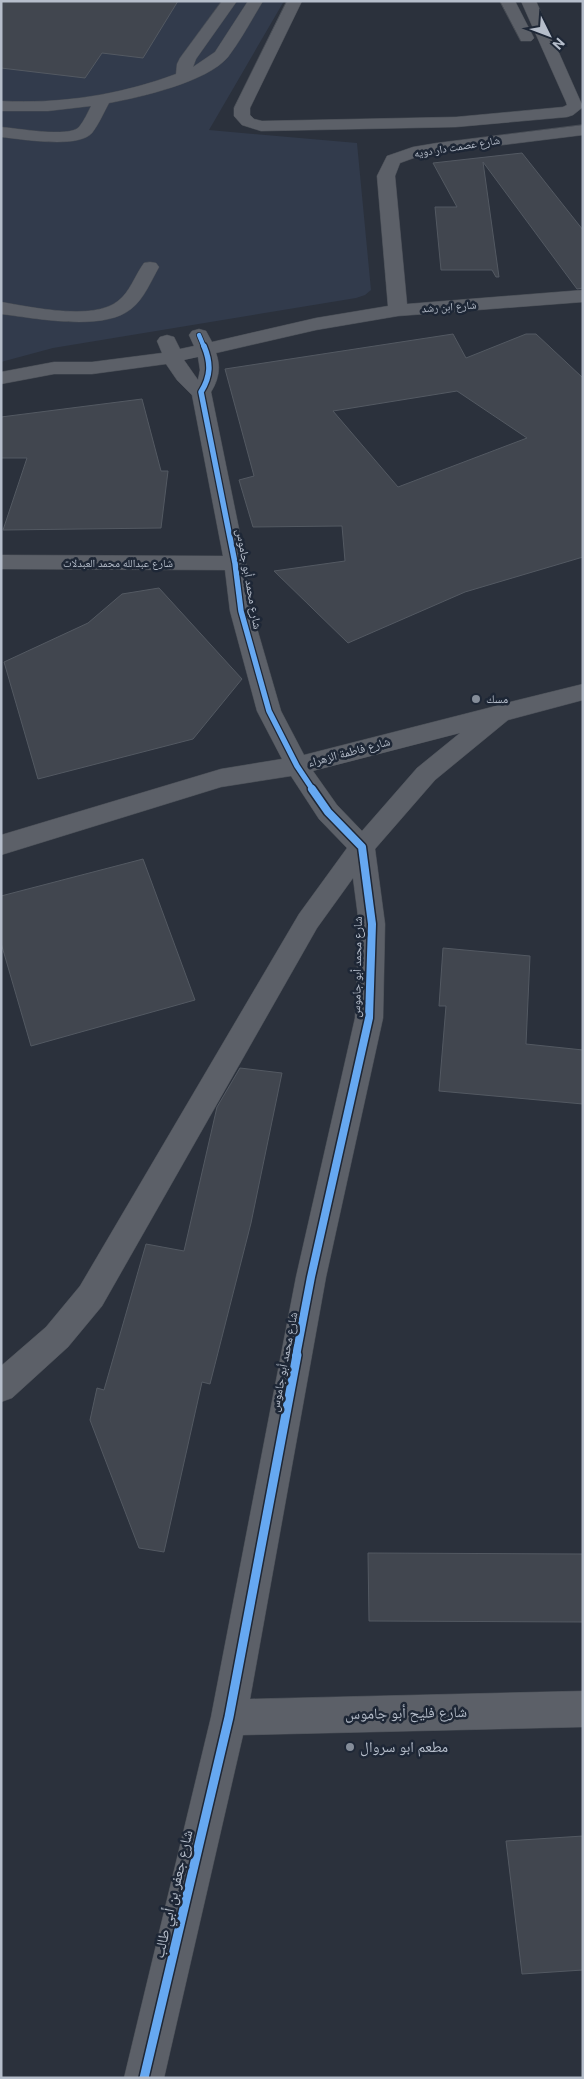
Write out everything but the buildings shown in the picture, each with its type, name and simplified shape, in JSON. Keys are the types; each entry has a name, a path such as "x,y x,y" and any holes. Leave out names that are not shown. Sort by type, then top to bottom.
{"street":[{"path":"184,76 185,64 188,58 230,1"},
{"path":"1,106 55,106 104,98 196,72 215,62 256,1"},
{"path":"296,1 242,108 242,116 248,122 261,126 276,127 408,124 498,119 559,113 572,109 575,106 574,102 528,1"},
{"path":"507,1 531,49"},
{"path":"563,78 583,76"},
{"path":"1,132 68,136 81,134 85,131 104,98"},
{"path":"498,119 541,108 549,104 553,99"},
{"name":"شارع عصمت دار دويه","path":"398,310 386,176 394,160 419,151 437,148 583,130"},
{"path":"1,308 81,317 111,313 123,306 130,298 150,267"},
{"name":"شارع ابن رشد","path":"1,378 54,368 92,368 170,349 398,310 583,296"},
{"path":"170,349 187,381 201,392 210,374 202,343"},
{"name":"شارع محمد أبو جاموس","path":"201,392 235,563 241,611 269,711 297,766 328,812 362,847 372,924 369,1018 311,1277 229,1717"},
{"name":"شارع عبدالله محمد العبدلات","path":"1,562 235,563"},
{"name":"شارع فاطمة الزهراء","path":"1,845 221,778 297,766 503,711 583,692"},
{"path":"1,1387 57,1337 91,1296 308,921 362,847 426,774 503,711"},
{"name":"شارع فليح أبو جاموس","path":"229,1717 583,1709"},
{"name":"شارع جعفر بن أبي طالب","path":"144,2078 229,1717"}],"shaded area":[{"path":"1,1 284,1 209,130 357,143 371,290 365,295 356,298 53,348 1,362"}],"cycle path":[{"path":"144,2078 229,1717 311,1277 369,1018 372,924 362,847 328,812 297,766 269,711 241,611 235,563 201,392 206,384 209,364 199,335"}],"place":[{"name":"مسك","path":"476,699"},
{"name":"مطعم ابو سروال","path":"350,1747"}]}
